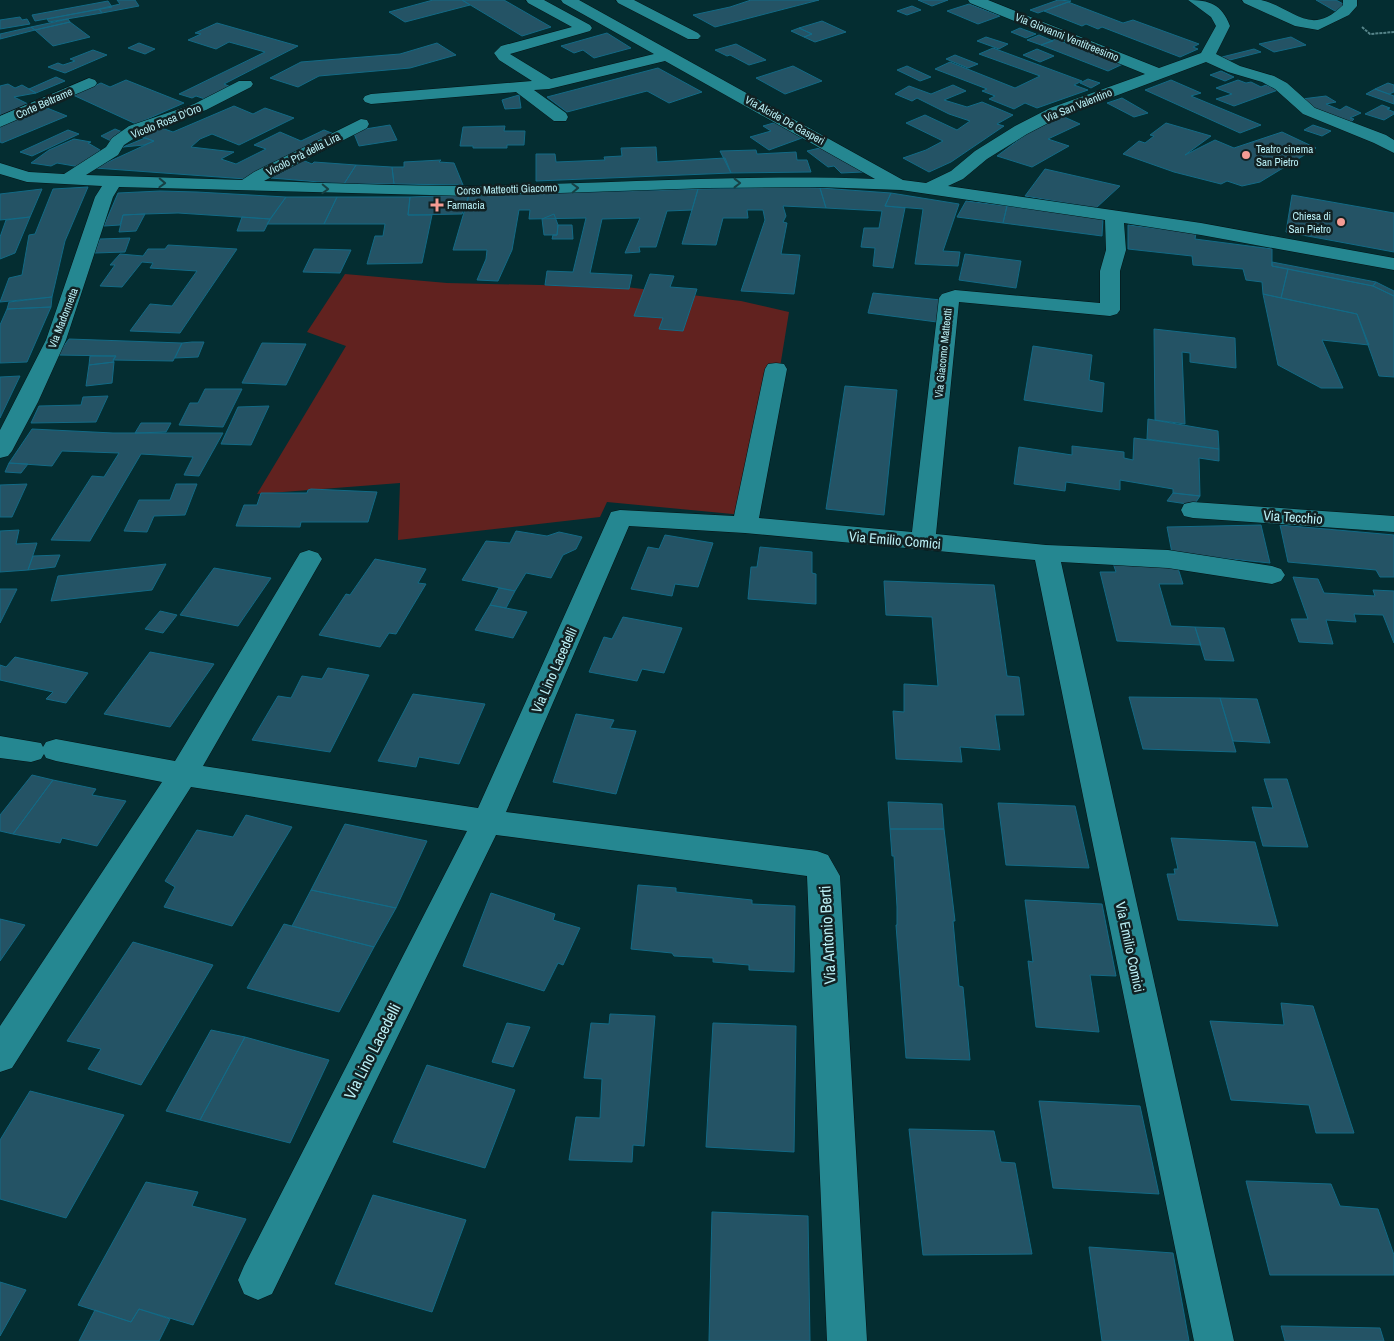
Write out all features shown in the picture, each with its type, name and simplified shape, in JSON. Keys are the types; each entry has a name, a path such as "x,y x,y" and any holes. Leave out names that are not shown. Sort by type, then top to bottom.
{"street":[{"path":"533,0 584,28 506,50 502,53 504,57 549,84"},
{"name":"Via Alcide De Gasperi","path":"568,0 901,185"},
{"path":"623,0 693,36"},
{"name":"Via Giovanni Ventitreesimo","path":"975,0 1160,74"},
{"path":"1195,0 1209,7 1229,22 1208,56 1234,69 1268,79 1281,86 1309,111 1387,144 1394,127"},
{"path":"1249,0 1300,23 1318,26 1344,12 1350,6 1350,0"},
{"path":"617,26 654,16"},
{"path":"371,99 549,84 669,55"},
{"name":"Via San Valentino","path":"928,189 957,175 981,155 1021,130 1056,112 1208,56"},
{"name":"Corte Beltrame","path":"0,122 89,83"},
{"name":"Vicolo Rosa D'Oro","path":"67,180 112,151 118,142 135,130 200,107 245,84"},
{"path":"520,87 560,117"},
{"name":"Vicolo Prà della Lira","path":"246,186 260,176 361,124"},
{"path":"0,168 27,177"},
{"path":"0,186 27,177"},
{"name":"Corso Matteotti Giacomo","path":"27,177 246,186 469,191 707,183 819,182 901,185"},
{"name":"Via Madonnetta","path":"0,451 27,402 56,340 104,197 114,181"},
{"path":"901,185 1265,240 1394,264"},
{"name":"Via Giacomo Matteotti","path":"923,542 949,298 955,296 1110,310 1110,271 1116,250 1114,216"},
{"path":"745,525 776,369"},
{"name":"Via Tecchio","path":"1193,510 1394,524"},
{"name":"Via Emilio Comici","path":"620,518 745,525 1046,553 1168,559 1272,574"},
{"name":"Via Lino Lacedelli","path":"258,1280 487,822 620,518"},
{"name":"Via Emilio Comici","path":"1046,553 1214,1341"},
{"path":"0,1056 183,774 308,559"},
{"path":"0,747 43,750 487,822"},
{"name":"Via Antonio Berti","path":"487,822 817,864 824,876 847,1341"}],"shaded area":[{"path":"345,274 447,283 626,287 741,301 789,312 769,435 743,515 607,502 600,517 398,540 400,483 257,494 346,346 307,332"}],"building":[{"path":"117,0 135,0 139,6 102,13 99,9 120,4"},
{"path":"433,0 462,0 470,5 405,22 389,12"},
{"path":"462,0 504,0 551,27 522,36"},
{"path":"751,0 819,0 715,27 693,15 730,7"},
{"path":"918,0 948,0 932,6"},
{"path":"1058,0 1071,1 1038,13 1030,10"},
{"path":"1316,0 1336,0 1347,6 1335,11"},
{"path":"108,1 112,7 35,21 32,15"},
{"path":"1068,2 1123,23 1133,20 1199,44 1193,47 1198,49 1180,57 1102,27 1098,29 1086,24 1082,26 1044,11"},
{"path":"969,4 1000,16 978,24 947,11"},
{"path":"912,6 921,10 907,15 897,11"},
{"path":"99,9 102,13 49,22 47,19"},
{"path":"20,17 22,20 27,19 30,24 0,29 0,20"},
{"path":"68,19 70,22 35,30 31,27"},
{"path":"822,21 846,32 815,42 804,37 812,34 799,28"},
{"path":"70,22 90,37 53,46 35,30"},
{"path":"217,23 298,46 224,84 231,87 205,99 179,94 265,52 229,42 216,49 188,40 201,34 195,33"},
{"path":"31,27 35,30 0,39 0,34"},
{"path":"799,28 812,34 804,37 791,31"},
{"path":"1020,28 1036,34 1026,38 1011,32"},
{"path":"607,33 631,48 594,58 583,50 574,53 561,46"},
{"path":"1039,35 1053,41 1041,45 1027,40"},
{"path":"986,37 1008,44 999,49 977,41"},
{"path":"1291,37 1306,45 1274,52 1259,44"},
{"path":"1056,39 1125,63 1108,71 1041,45"},
{"path":"139,43 155,49 145,54 128,48"},
{"path":"437,43 456,55 410,68 319,76 298,87 270,78 301,62 400,54"},
{"path":"736,44 766,60 749,65 715,50"},
{"path":"993,48 1082,81 1074,85 1088,90 1037,108 1025,103 1014,109 989,99 995,96 982,91 987,89 935,69 950,62 1015,88 1040,76 979,54"},
{"path":"1037,49 1054,56 1040,62 1023,55"},
{"path":"1254,49 1261,52 1226,61 1218,58"},
{"path":"93,50 107,55 65,73 48,67 58,63 63,65 75,61 70,59"},
{"path":"955,55 978,64 968,68 946,59"},
{"path":"793,66 822,81 785,94 756,78"},
{"path":"907,66 931,77 920,81 897,70"},
{"path":"658,68 702,92 669,103 647,91 567,112 547,97"},
{"path":"1221,71 1234,77 1225,81 1210,75"},
{"path":"56,77 65,81 36,93 29,89"},
{"path":"1088,79 1100,83 1091,88 1080,83"},
{"path":"126,80 184,103 136,124 73,95 101,83 110,87"},
{"path":"1171,80 1201,93 1191,96 1261,125 1240,133 1145,90"},
{"path":"1238,80 1246,83 1251,82 1261,87 1266,85 1278,90 1234,106 1216,99 1232,94 1216,88"},
{"path":"1388,83 1394,85 1394,92 1389,94 1375,89"},
{"path":"8,84 15,88 22,85 36,93 14,97 32,106 0,119 0,86"},
{"path":"953,85 966,91 944,100 967,107 982,102 1013,115 997,124 1004,126 951,162 929,172 903,158 926,150 943,141 906,123 925,115 957,130 970,121 949,114 917,98 912,101 895,94 909,86 931,94"},
{"path":"1375,89 1394,96 1394,104 1366,94"},
{"path":"519,95 521,108 505,109 502,100"},
{"path":"1326,96 1336,102 1326,104 1340,110 1346,106 1361,113 1350,118 1354,119 1351,122 1311,109 1302,99"},
{"path":"1122,98 1148,113 1134,117 1107,103"},
{"path":"1382,105 1390,108 1387,109 1394,112 1394,114 1384,120 1365,114"},
{"path":"42,106 67,116 2,143 0,142 0,126"},
{"path":"234,106 253,114 265,108 294,118 239,145 212,134 200,139 191,147 234,152 221,159 236,164 266,149 254,145 280,132 301,141 324,130 334,134 246,179 95,168 154,141 137,135 156,126 173,132"},
{"path":"1062,116 1080,124 1048,139 1069,146 1032,167 997,156 1028,133"},
{"path":"777,122 802,138 769,150 750,137 771,131 763,126"},
{"name":"Teatro cinema San Pietro","path":"1166,123 1211,136 1185,155 1215,140 1234,148 1282,132 1316,148 1260,182 1242,186 1227,181 1221,184 1174,172 1123,154 1139,141 1145,143 1154,136 1150,135"},
{"path":"390,125 397,140 359,146 353,131"},
{"path":"1313,125 1331,131 1322,136 1304,130"},
{"path":"505,126 504,131 525,131 524,145 507,145 507,148 460,146 463,127"},
{"path":"115,129 125,133 113,142 101,136"},
{"path":"68,130 79,134 32,156 20,152"},
{"path":"145,138 154,141 144,145 123,147"},
{"path":"74,139 91,142 88,143 100,150 80,167 57,163 51,166 31,163 49,150"},
{"path":"656,147 657,162 725,158 731,173 536,181 536,154 555,154 556,162 605,160 604,157 622,156 621,148"},
{"path":"824,147 863,172 841,173 834,166 828,167 807,151"},
{"path":"756,150 757,154 796,152 797,160 807,160 811,172 731,173 720,151"},
{"path":"300,159 312,164 314,162 356,165 344,184 271,178"},
{"path":"441,160 439,162 454,163 463,185 394,184 392,167 404,167 404,162"},
{"path":"356,165 392,167 394,184 344,184"},
{"path":"1045,169 1120,186 1096,208 1025,196"},
{"path":"88,187 65,241 52,297 0,302 9,278 22,275 29,235 35,234 53,189"},
{"path":"820,188 826,208 783,206 786,216 783,222 787,223 781,254 800,255 794,294 741,291 765,220 763,210 747,210 748,218 723,218 716,245 682,244 698,189"},
{"path":"820,188 891,193 885,206 905,208 893,268 873,266 875,248 861,247 864,228 879,228 882,211 826,208"},
{"path":"42,189 30,217 0,220 0,194"},
{"path":"698,189 692,210 667,211 656,247 639,247 640,252 625,253 640,218 602,219 590,273 632,275 629,289 545,285 547,271 573,272 586,218 529,219 530,210 519,210 512,250 498,281 477,280 486,259 487,250 453,250 469,195"},
{"path":"160,191 286,197 270,219 178,213 145,214 123,215 120,225 104,226 118,193"},
{"path":"891,193 959,204 943,251 960,252 958,266 915,264 923,209 885,206"},
{"name":"Farmacia","path":"469,195 462,214 408,215 410,197"},
{"name":"Chiesa di San Pietro","path":"1292,195 1394,213 1394,252 1286,232"},
{"path":"286,197 337,197 324,224 267,224"},
{"path":"337,197 410,197 408,215 432,215 422,263 367,264 375,236 383,236 385,224 324,224"},
{"path":"966,201 1007,206 1003,223 957,217"},
{"path":"1007,206 1103,218 1102,236 1003,223"},
{"path":"145,214 136,231 119,232 123,215"},
{"path":"554,214 558,225 557,235 544,235 542,219"},
{"path":"30,217 15,253 0,259 0,237 6,220"},
{"path":"242,217 270,219 264,231 237,231"},
{"path":"558,225 572,225 573,239 552,239 553,235 557,235"},
{"path":"1128,225 1196,233 1195,239 1272,249 1272,266 1288,269 1281,298 1263,294 1262,282 1246,280 1243,269 1193,265 1192,256 1128,249"},
{"path":"130,238 125,252 95,253 100,239"},
{"path":"168,245 237,249 180,333 130,331 150,304 172,306 197,271 150,268 153,263 142,262 122,287 100,286 115,265 110,265 120,254 143,256 148,249 165,249"},
{"path":"314,249 351,250 340,273 303,272"},
{"path":"965,254 1021,261 1016,288 959,280"},
{"path":"1272,262 1376,282 1373,286 1272,266"},
{"path":"1288,269 1373,286 1394,296 1394,377 1379,376 1357,314 1281,298"},
{"path":"650,274 674,276 670,287 697,289 683,331 659,329 663,318 634,316"},
{"path":"1376,282 1394,291 1394,296 1373,286"},
{"path":"873,293 941,300 937,322 868,313"},
{"path":"1263,294 1357,314 1369,345 1322,340 1343,388 1321,388 1278,365"},
{"path":"52,297 51,307 7,309 9,302"},
{"path":"51,307 27,362 0,363 0,325 7,309"},
{"path":"1154,329 1235,338 1236,368 1190,362 1190,353 1182,352 1185,424 1155,420"},
{"path":"69,339 182,343 173,361 113,360 116,356 57,355"},
{"path":"204,342 198,357 175,358 182,343"},
{"path":"262,343 306,344 286,385 242,383"},
{"path":"1033,346 1092,355 1089,380 1104,383 1102,412 1024,400"},
{"path":"90,356 116,356 113,360 114,362 89,365"},
{"path":"114,362 112,383 86,386 89,365"},
{"path":"20,376 0,418 0,377"},
{"path":"845,386 897,390 884,515 826,509"},
{"path":"205,389 242,389 223,427 179,425 190,403 198,403"},
{"path":"108,396 96,422 31,423 39,406 81,405 83,397"},
{"path":"269,406 251,445 221,444 238,407"},
{"path":"1148,419 1218,431 1219,449 1147,439"},
{"path":"141,423 171,423 166,432 135,433"},
{"path":"32,429 113,433 223,433 199,476 184,475 193,457 141,454 90,541 51,540 92,476 104,477 119,453 62,451 52,466 9,463"},
{"path":"1134,438 1219,449 1219,461 1199,458 1200,496 1173,493 1173,489 1120,480 1120,490 1066,482 1065,491 1014,484 1019,447 1072,455 1072,446 1124,452 1124,458 1133,460"},
{"path":"9,463 28,464 21,473 5,472"},
{"path":"27,484 12,517 0,517 0,485"},
{"path":"176,484 197,484 185,515 154,516 147,532 124,531 139,500 170,500"},
{"path":"311,489 377,492 368,522 301,522 300,527 236,526 244,505 257,505 261,493 307,493"},
{"path":"1173,493 1200,496 1194,505 1167,501"},
{"path":"1261,525 1270,563 1172,553 1167,527"},
{"path":"1280,525 1394,535 1394,577 1380,577 1376,570 1288,562"},
{"path":"19,530 16,544 37,543 28,570 0,572 0,531"},
{"path":"516,531 547,536 559,532 582,537 576,549 563,555 551,578 526,573 515,591 462,580 486,541 510,543"},
{"path":"665,535 713,543 698,587 675,584 672,596 631,589 648,547 659,549"},
{"path":"760,547 812,552 812,573 816,574 816,604 748,599 751,567 757,567"},
{"path":"60,555 55,567 28,570 33,556"},
{"path":"375,559 426,569 418,583 426,584 396,634 389,633 380,647 319,635 346,594 350,595"},
{"path":"1113,563 1177,565 1183,584 1159,584 1171,626 1195,627 1201,645 1117,641 1100,572 1116,572"},
{"path":"166,564 152,590 51,601 58,576"},
{"path":"214,568 271,578 238,626 180,615"},
{"path":"1293,577 1318,579 1324,593 1375,596 1373,590 1394,591 1394,643 1383,615 1354,614 1356,622 1326,620 1333,644 1299,642 1291,619 1308,619"},
{"path":"884,581 994,585 1007,676 1019,677 1024,715 995,715 1000,750 960,747 962,762 896,759 893,711 904,712 904,684 938,686 932,617 886,615"},
{"path":"499,588 515,591 506,608 490,605"},
{"path":"0,589 17,589 0,623"},
{"path":"490,605 527,612 513,638 475,630"},
{"path":"160,611 177,615 163,633 145,629"},
{"path":"623,617 682,628 664,673 642,669 637,681 589,672 604,637 612,639"},
{"path":"1195,627 1224,628 1234,661 1205,660"},
{"path":"150,652 214,664 170,727 104,714"},
{"path":"15,657 88,673 66,703 46,699 53,692 0,680 0,665 6,667"},
{"path":"328,668 369,675 330,752 252,740 278,696 291,698 302,676 322,679"},
{"path":"413,694 485,704 459,764 419,757 416,767 378,761"},
{"path":"1129,697 1220,698 1236,752 1143,749"},
{"path":"1220,698 1257,699 1270,743 1233,741"},
{"path":"576,714 614,720 610,728 636,731 616,794 553,782"},
{"path":"32,775 53,780 13,834 0,831 0,815"},
{"path":"1264,779 1287,779 1308,847 1263,846 1252,807 1273,808"},
{"path":"53,780 96,789 92,795 126,801 97,846 62,838 60,843 13,834"},
{"path":"888,802 942,804 944,829 890,829"},
{"path":"998,803 1075,806 1089,868 1006,865"},
{"path":"246,815 292,827 232,926 164,907 175,887 165,881 197,830 233,837"},
{"path":"345,824 427,841 396,908 311,890"},
{"path":"890,829 944,829 955,921 953,921 959,986 963,987 970,1060 906,1058 896,925 897,907 894,856 892,856"},
{"path":"1171,838 1255,842 1278,926 1178,920 1167,874 1175,874 1174,869 1178,869"},
{"path":"638,885 676,888 676,892 752,900 752,904 795,906 794,972 749,970 749,965 713,962 713,958 674,956 672,953 631,949"},
{"path":"311,890 396,908 374,947 292,926"},
{"path":"491,893 555,914 553,920 580,928 563,965 558,963 544,991 463,966"},
{"path":"1025,900 1102,904 1116,976 1090,975 1099,1032 1036,1027 1028,961 1033,962"},
{"path":"0,919 25,925 0,961"},
{"path":"284,924 374,947 339,1012 247,988"},
{"path":"133,942 213,965 141,1085 88,1069 101,1049 67,1041"},
{"path":"1281,1003 1313,1006 1354,1133 1316,1133 1309,1105 1231,1100 1210,1021 1284,1025"},
{"path":"610,1014 655,1016 644,1146 633,1145 632,1162 569,1160 576,1117 600,1118 602,1079 584,1078 591,1023 609,1024"},
{"path":"507,1023 530,1027 513,1067 492,1062"},
{"path":"713,1023 796,1026 794,1152 706,1147"},
{"path":"211,1030 245,1037 200,1120 166,1111"},
{"path":"245,1037 329,1060 290,1143 200,1120"},
{"path":"427,1065 515,1090 485,1168 393,1142"},
{"path":"30,1091 124,1115 66,1218 0,1199 0,1140"},
{"path":"1039,1101 1140,1106 1159,1194 1053,1188"},
{"path":"909,1129 994,1131 1001,1162 1015,1163 1032,1254 923,1255"},
{"path":"1246,1181 1331,1184 1340,1206 1378,1209 1394,1255 1394,1275 1270,1275"},
{"path":"146,1182 198,1192 192,1206 246,1219 193,1325 139,1309 131,1322 78,1305"},
{"path":"373,1195 466,1220 432,1312 335,1284"},
{"path":"712,1212 808,1216 810,1341 709,1341"},
{"path":"1089,1247 1173,1253 1189,1341 1102,1341"},
{"path":"0,1282 26,1290 0,1336"},
{"path":"139,1309 170,1319 159,1341 79,1341 95,1310 131,1322"},
{"path":"1281,1326 1380,1328 1384,1341 1285,1341"}],"place":[{"name":"Teatro cinema San Pietro","path":"1246,155"},
{"name":"Farmacia","path":"437,205"},
{"name":"Chiesa di San Pietro","path":"1341,222"}]}
